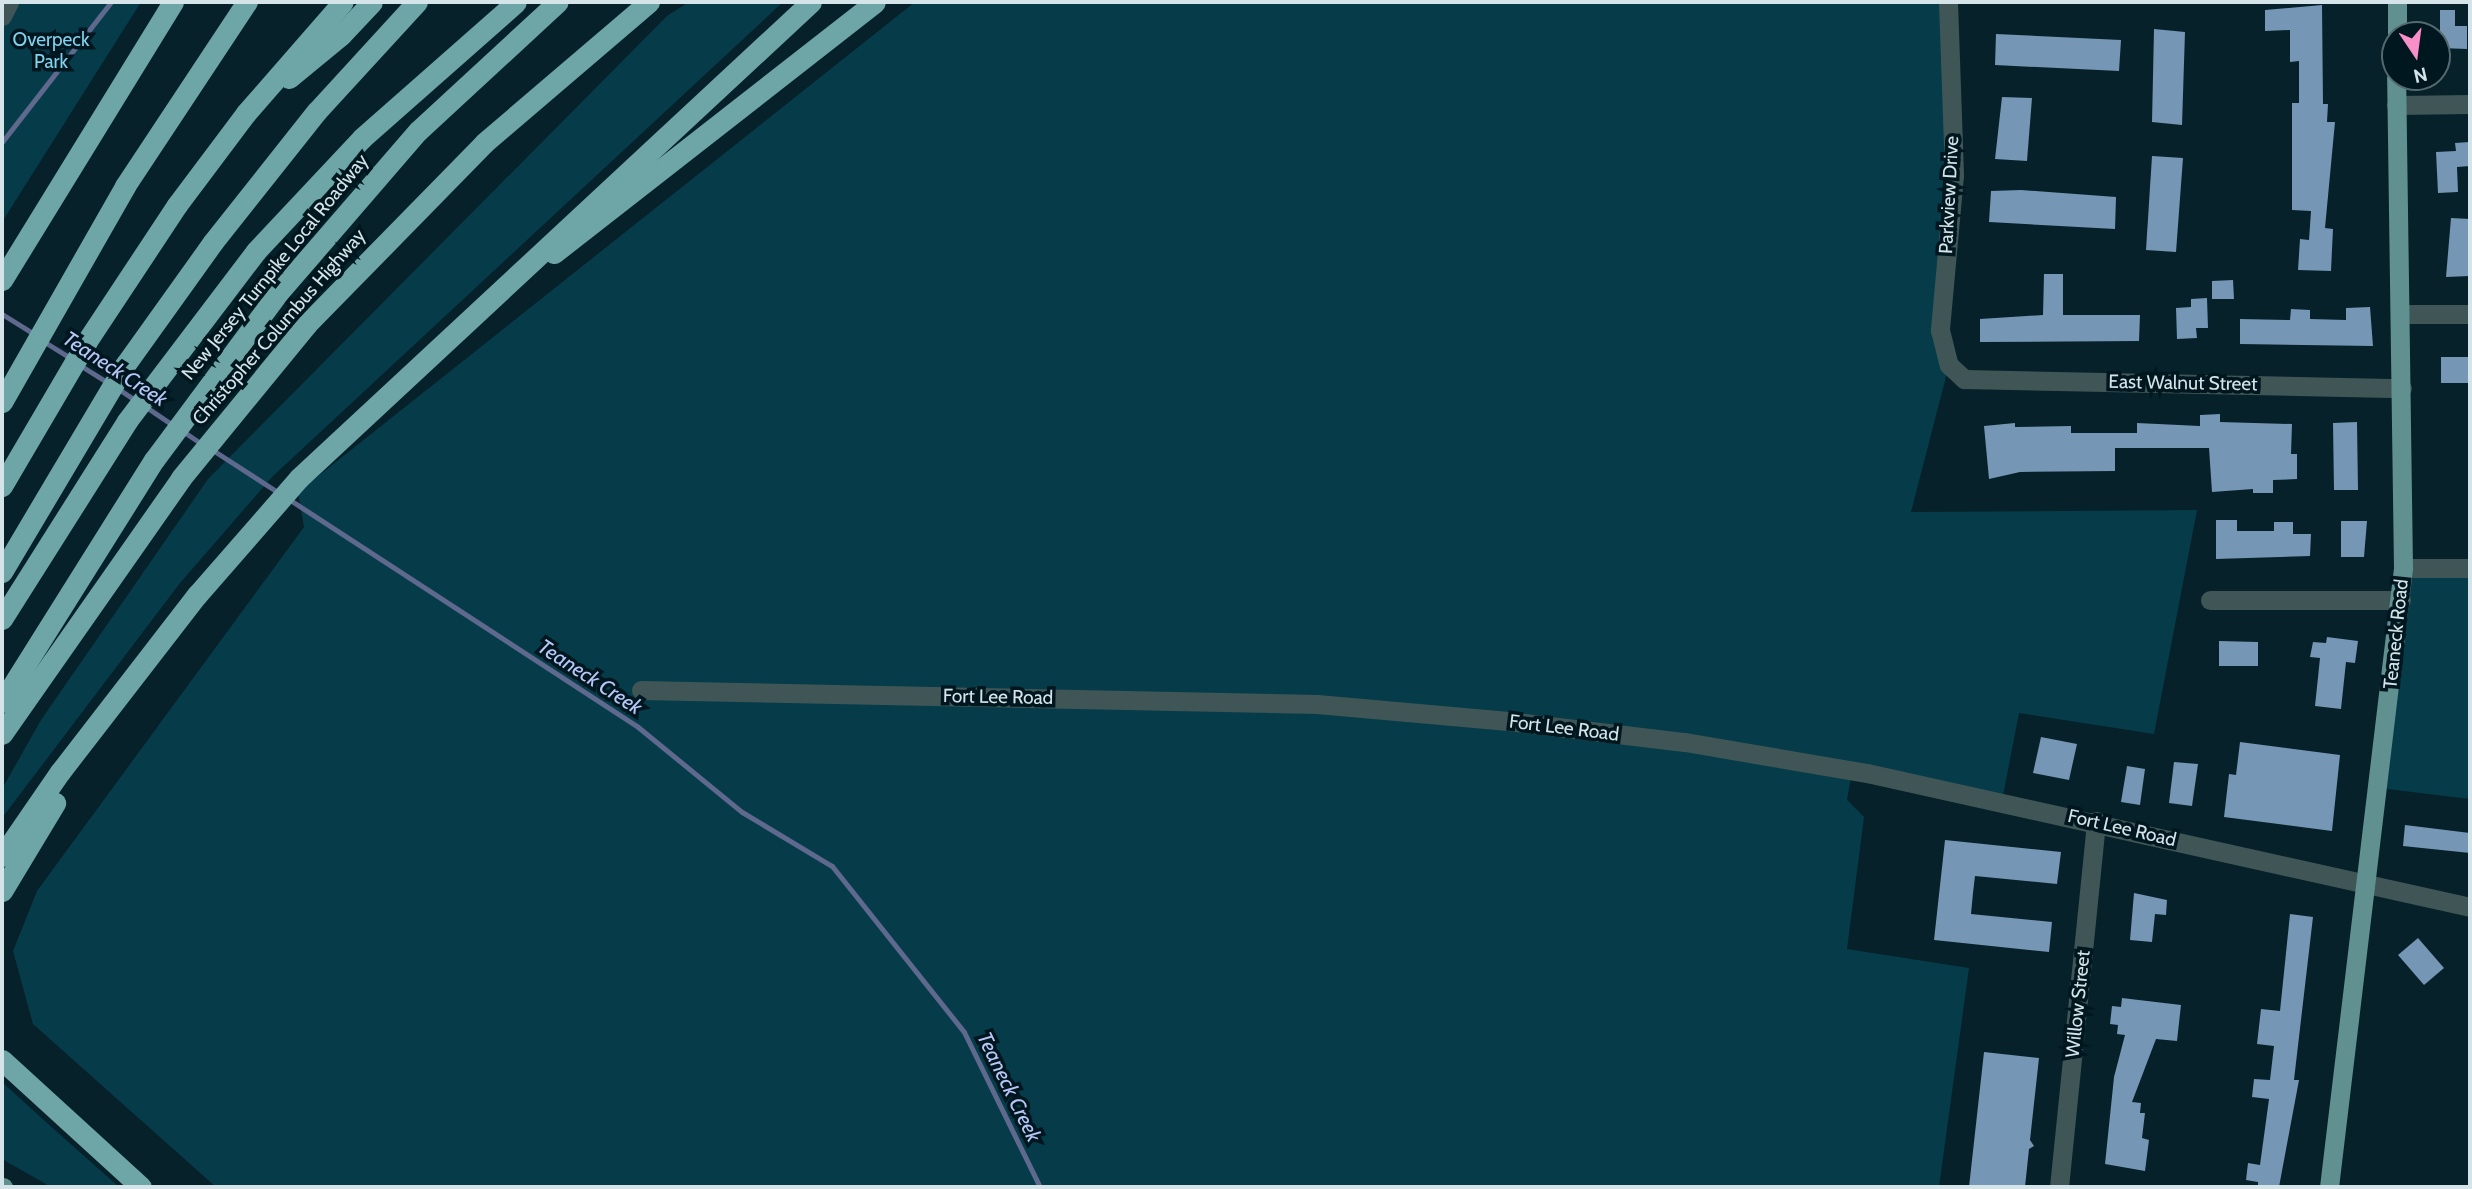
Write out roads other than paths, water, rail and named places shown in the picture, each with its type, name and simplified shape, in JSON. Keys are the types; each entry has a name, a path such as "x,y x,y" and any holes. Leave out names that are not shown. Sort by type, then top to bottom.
{"highway":[{"path":"2,402 50,314 148,149 247,2"},
{"path":"2,486 64,380 158,232 246,113 343,2"},
{"path":"246,113 341,35 372,2"},
{"path":"2,572 125,365 290,144 417,2"},
{"path":"2,619 127,421 228,285 308,192 418,85 516,2"},
{"name":"New Jersey Turnpike Local Roadway","path":"2,702 165,445 367,186 464,85 558,2"},
{"name":"Christopher Columbus Highway","path":"2,734 193,463 307,324 414,210 515,114 649,2"},
{"path":"2,856 60,772 93,733 197,594 299,478 811,2"},
{"path":"495,295 584,232 875,2"},
{"path":"2,280 172,4"},
{"path":"2,891 93,733"},
{"path":"2,1060 141,1187"}],"main road":[{"path":"2397,2 2397,21"},
{"name":"Teaneck Road","path":"2329,1187 2403,568 2396,91"}],"street":[{"path":"2,16 9,2"},
{"name":"Parkview Drive","path":"1948,2 1954,175 1940,330 1949,365 1964,379"},
{"path":"2396,105 2470,104"},
{"path":"2401,314 2470,314"},
{"name":"East Walnut Street","path":"1964,379 2402,388"},
{"path":"2403,568 2470,568"},
{"path":"2210,600 2401,600"},
{"name":"Fort Lee Road","path":"641,690 1356,706 1685,742 1867,773 2096,821 2470,907"},
{"name":"Willow Street","path":"2059,1187 2096,821"}],"waterway":[{"name":"Teaneck Creek","path":"2,142 111,2"},
{"name":"Teaneck Creek","path":"2,314 35,335"},
{"name":"Teaneck Creek","path":"43,341 70,358"},
{"name":"Teaneck Creek","path":"78,364 108,383"},
{"name":"Teaneck Creek","path":"117,388 135,400"},
{"name":"Teaneck Creek","path":"143,405 173,425"},
{"name":"Teaneck Creek","path":"181,430 202,444"},
{"name":"Teaneck Creek","path":"211,449 279,493"},
{"name":"Teaneck Creek","path":"287,498 638,727 742,812 832,866 964,1032 1040,1187"}],"park label":[{"name":"Overpeck Park","path":"51,51"}]}
